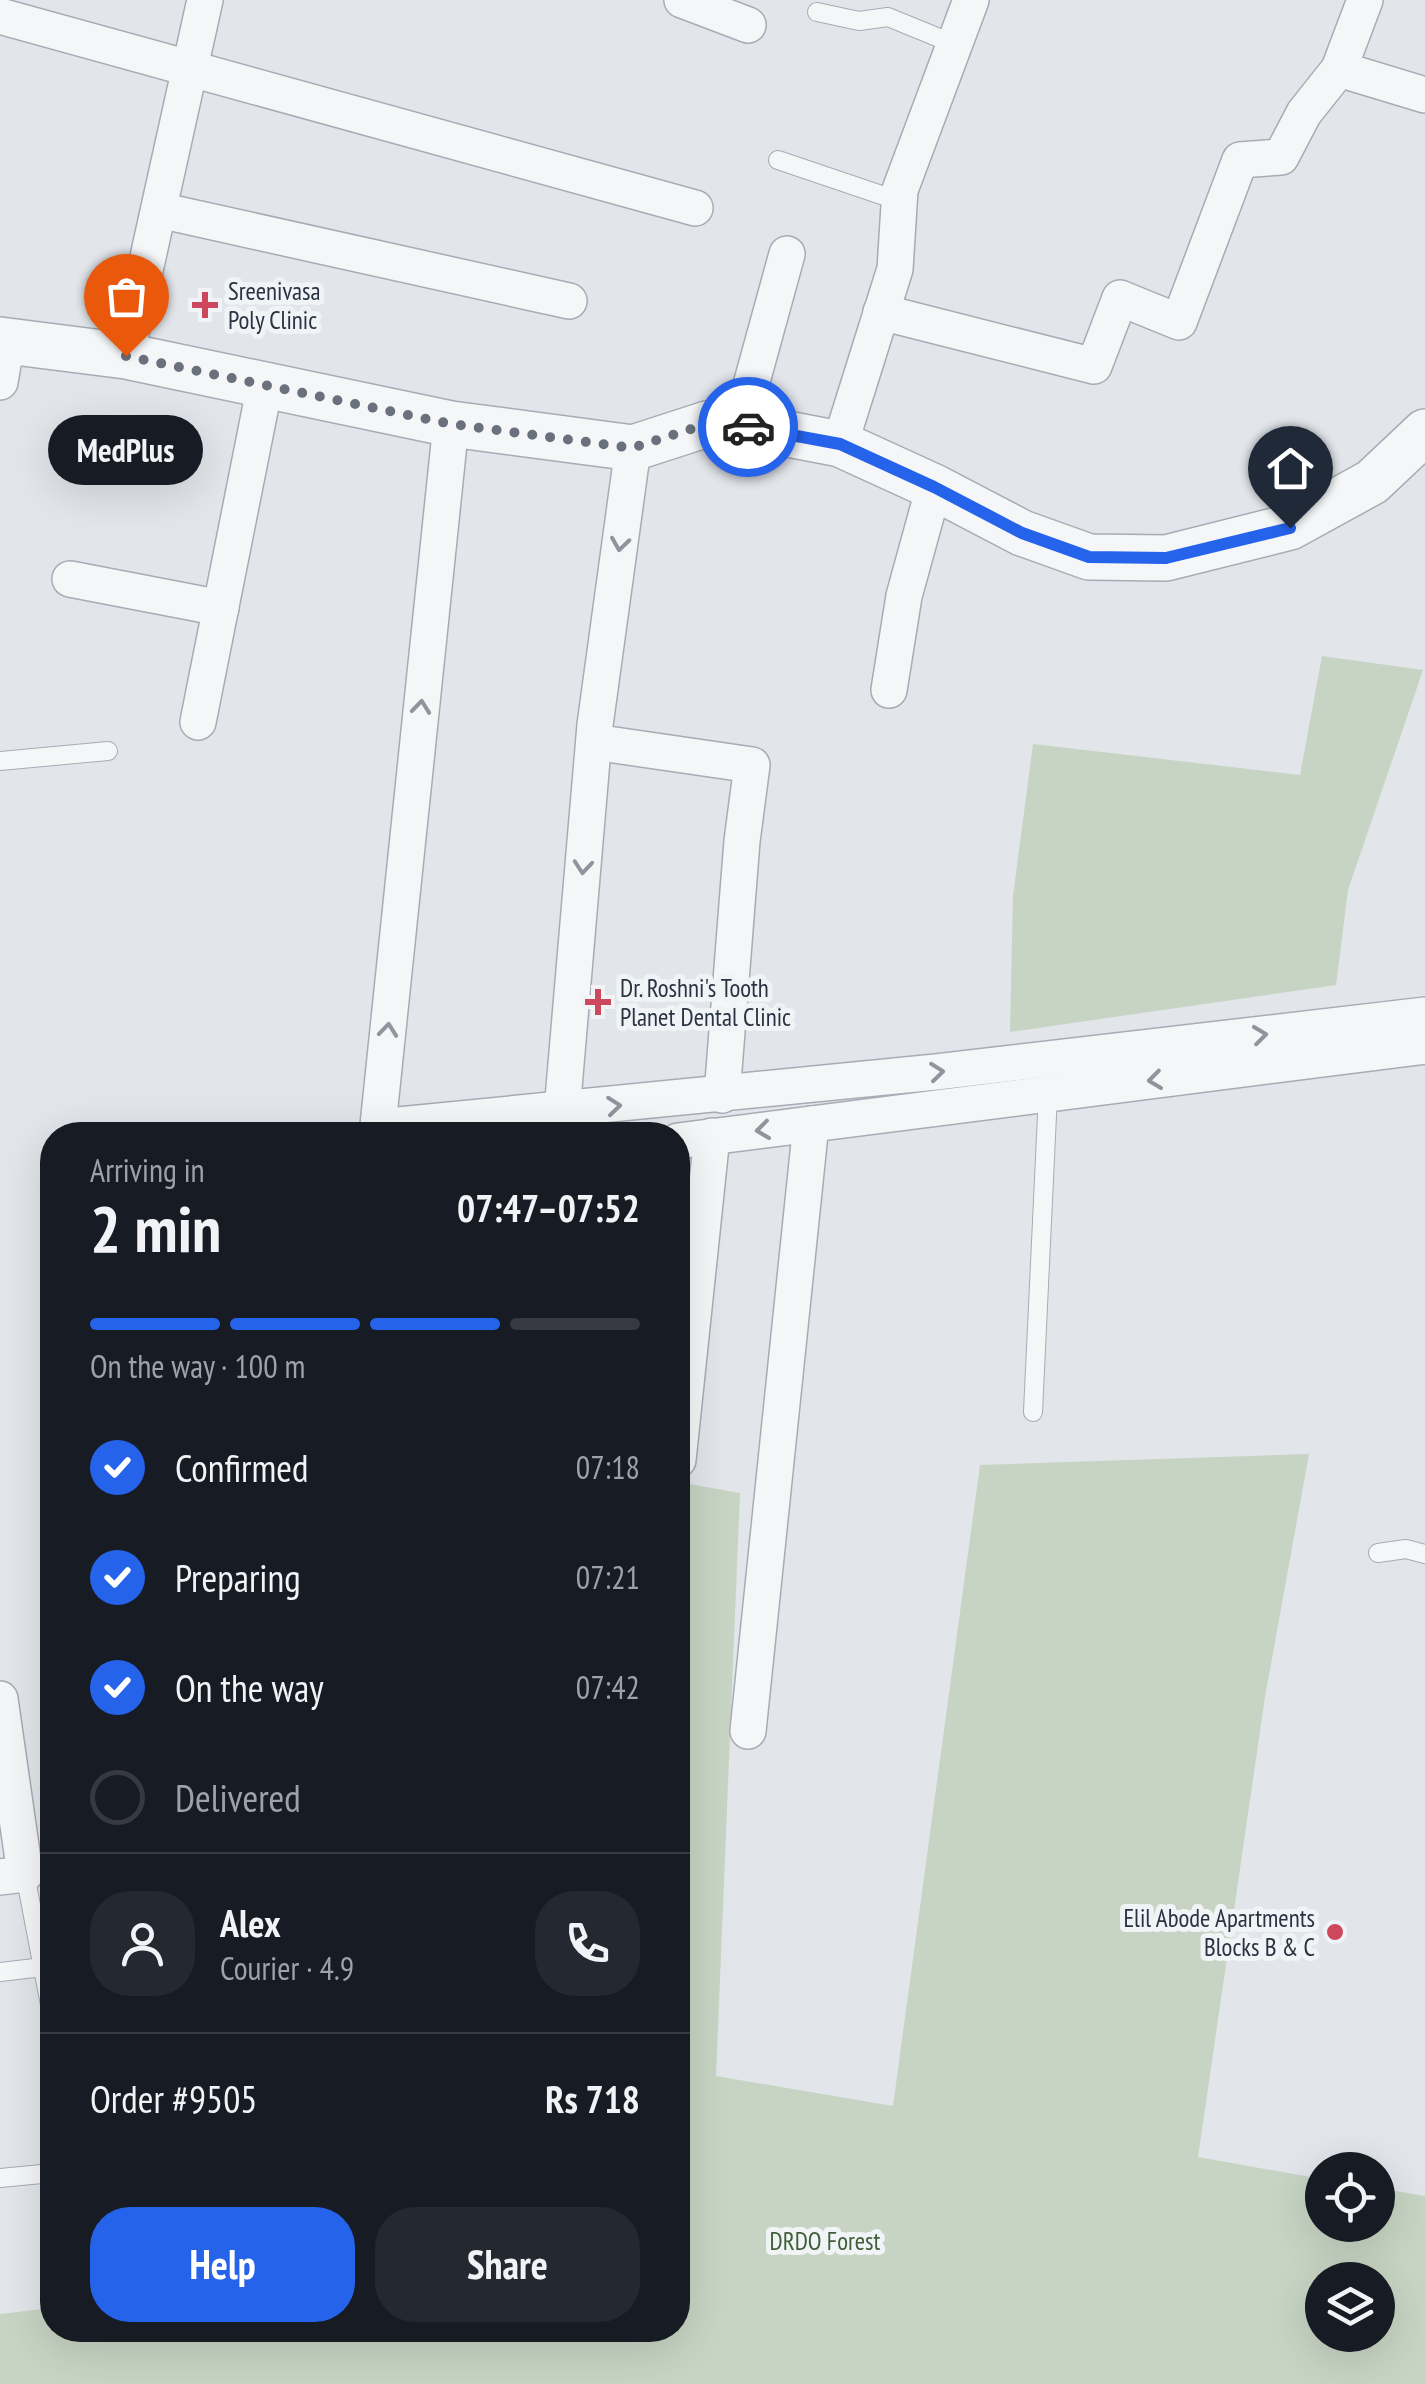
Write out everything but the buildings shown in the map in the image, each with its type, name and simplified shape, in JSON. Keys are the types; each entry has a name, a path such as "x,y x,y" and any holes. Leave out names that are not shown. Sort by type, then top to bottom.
{"street":[{"path":"126,356 205,0"},
{"path":"682,0 748,25"},
{"path":"840,444 895,268 899,201 971,0"},
{"path":"881,312 1094,366 1120,298 1179,322 1240,160 1281,157 1304,112 1339,69 1365,0"},
{"path":"0,16 696,208"},
{"path":"1339,69 1425,95"},
{"path":"158,210 568,301"},
{"path":"740,425 788,254"},
{"path":"2,354 126,356 451,424 632,448 707,424 740,425 840,444 1022,533 1089,557 1166,558 1290,528 1372,482 1425,432"},
{"path":"198,722 265,385"},
{"path":"378,1122 451,424"},
{"path":"562,1111 594,742 632,448"},
{"path":"889,690 904,596 934,487"},
{"path":"70,580 221,608"},
{"path":"594,742 752,765 742,841 722,1094"},
{"path":"690,1219 694,1139 811,1124 1045,1077 1425,1014"},
{"path":"460,1122 722,1094 1045,1077 1425,1046"},
{"path":"748,1732 811,1124"},
{"path":"0,1700 12,1876"}],"lane":[{"path":"817,12 859,20 888,17 954,44"},
{"path":"778,160 899,201"},
{"path":"0,761 108,751"},
{"path":"1033,1412 1045,1077"},
{"path":"1378,1552 1406,1549 1425,1554"},
{"path":"12,1876 40,1958"},
{"path":"0,1972 40,1967"},
{"path":"0,2178 40,2174"}],"green space":[{"path":"1322,656 1423,670 1348,890 1336,985 1010,1032 1013,896 1033,744 1300,775"},
{"name":"DRDO Forest","path":"1309,1454 1265,1697 1198,2157 1305,2176 1305,2242 1395,2242 1395,2191 1425,2196 1425,2384 0,2384 0,2314 40,2309 40,2342 690,2342 690,1484 740,1493 716,2076 893,2106 980,1465"}],"way so far":[{"path":"126,356 451,424 632,448 707,424 748,427"}],"place":[{"name":"Sreenivasa Poly Clinic","path":"205,305"},
{"name":"MedPlus","path":"126,356"},
{"name":"Dr. Roshni's Tooth Planet Dental Clinic","path":"598,1002"},
{"name":"Elil Abode Apartments Blocks B & C","path":"1335,1932"}],"route":[{"path":"748,427 840,444 1022,533 1089,557 1166,558 1290,528"}]}
